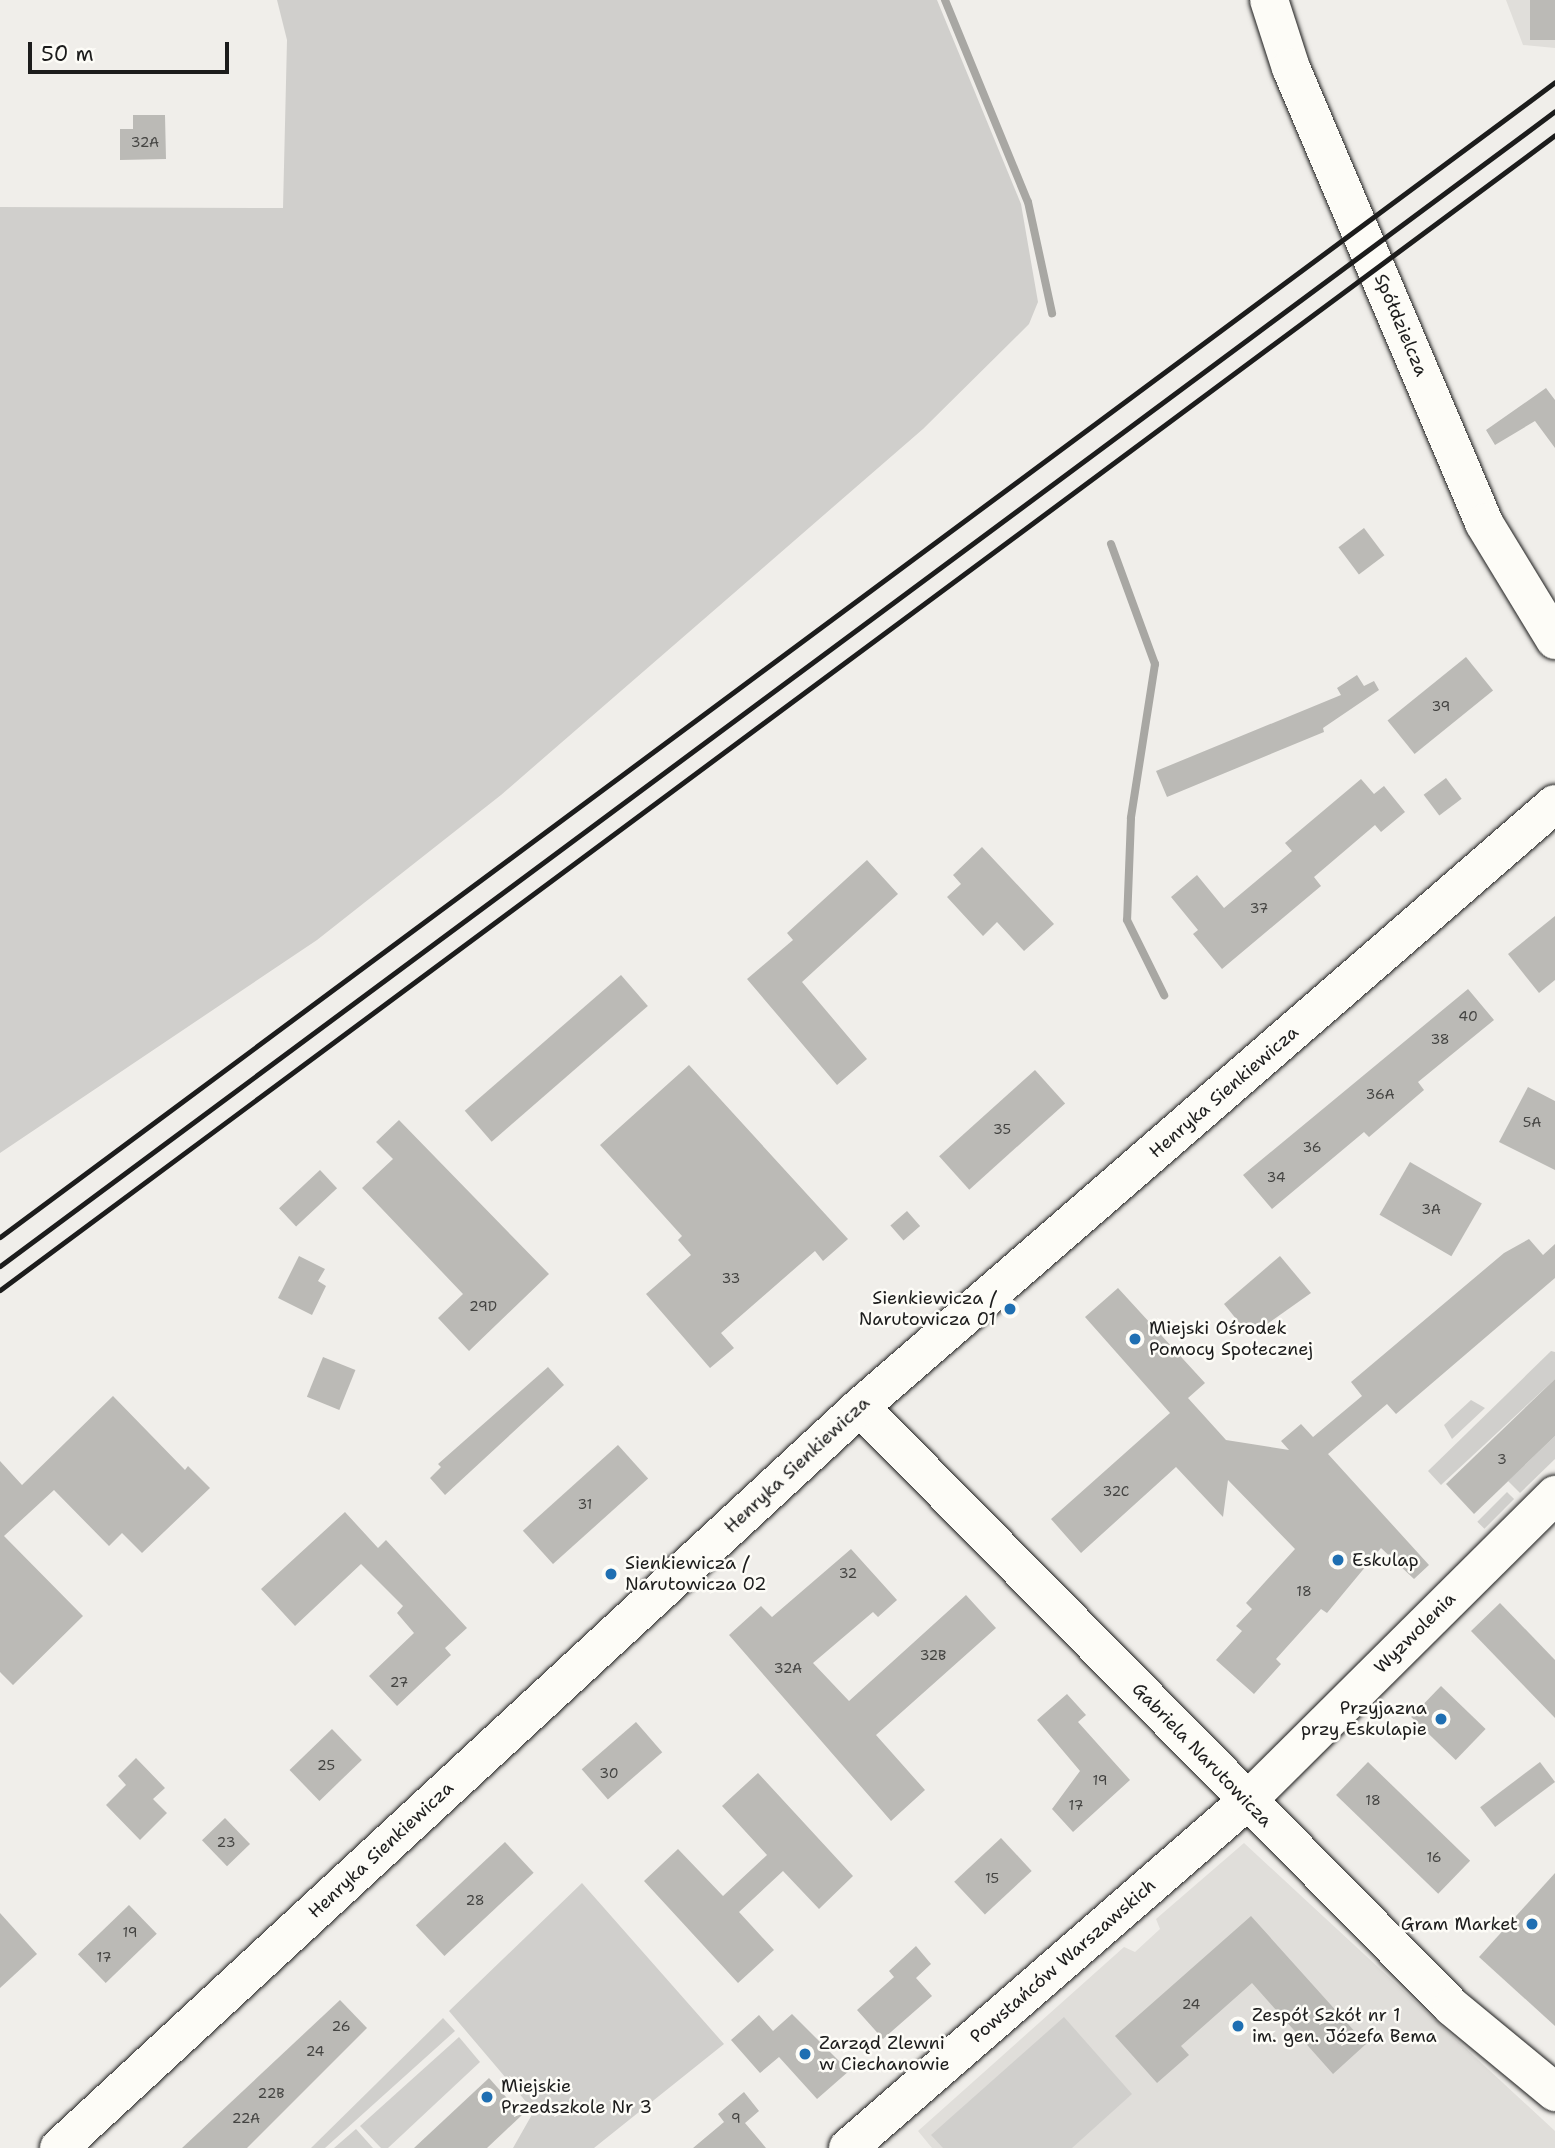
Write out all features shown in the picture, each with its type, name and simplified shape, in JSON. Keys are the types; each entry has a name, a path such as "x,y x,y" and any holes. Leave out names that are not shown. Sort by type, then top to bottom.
{"street":[{"name":"Spółdzielcza","path":"1269,0 1291,68 1484,523 1555,640"},
{"name":"Henryka Sienkiewicza","path":"59,2148 860,1406 1555,804"},
{"name":"Gabriela Narutowicza","path":"860,1406 1246,1802 1452,2007 1555,2092"},
{"name":"Wyzwolenia","path":"1246,1802 1555,1495"},
{"name":"Powstańców Warszawskich","path":"848,2148 1246,1802"}],"shaded area":[{"path":"277,0 937,0 1021,204 1038,302 1029,324 923,429 501,795 317,940 0,1153 0,207 283,208 287,40"},
{"path":"1506,0 1555,0 1555,48 1523,45"},
{"path":"1551,1351 1555,1352 1555,1379 1441,1485 1428,1471"},
{"path":"1471,1400 1485,1408 1452,1439 1444,1425"},
{"path":"1555,1436 1555,1459 1520,1493 1508,1481"},
{"path":"1507,1492 1514,1499 1484,1529 1477,1522"},
{"name":"Zespół Szkół nr 1 im. gen. Józefa Bema","path":"1244,1843 1555,2131 1555,2148 932,2148 918,2131 1124,1947 1135,1952 1160,1929 1156,1919"},
{"path":"582,1883 724,2044 594,2148 513,2148 534,2111 449,2011"},
{"path":"1064,2017 1132,2094 1072,2148 943,2148 931,2135"},
{"path":"443,2018 455,2031 325,2148 311,2148"},
{"path":"459,2037 480,2062 388,2148 381,2148 360,2126"},
{"path":"356,2129 373,2148 334,2148"}],"building":[{"path":"1530,0 1555,0 1555,40 1530,40"},
{"path":"133,115 165,115 166,159 120,160 120,129 133,129"},
{"path":"1546,388 1555,400 1555,448 1535,421 1495,445 1486,430"},
{"path":"1364,528 1384,555 1359,574 1338,547"},
{"path":"1466,657 1493,690 1415,754 1388,721"},
{"path":"1357,675 1364,686 1374,681 1379,690 1323,728 1324,732 1167,797 1156,771 1341,695 1337,688"},
{"path":"1446,778 1462,799 1439,816 1424,795"},
{"path":"1361,779 1374,794 1384,786 1405,812 1381,832 1375,825 1314,877 1321,886 1222,969 1193,934 1198,930 1171,897 1197,875 1224,908 1292,851 1285,843"},
{"path":"982,847 1054,924 1024,951 997,922 983,936 947,897 961,884 953,875"},
{"path":"867,860 898,894 802,982 867,1059 837,1085 747,979 793,940 787,933"},
{"path":"1555,916 1555,980 1539,993 1508,954"},
{"path":"621,975 648,1006 492,1142 465,1111"},
{"path":"1468,989 1494,1020 1418,1082 1424,1090 1369,1137 1364,1132 1272,1209 1243,1175"},
{"path":"689,1065 848,1239 823,1261 815,1251 721,1333 734,1348 710,1368 646,1294 691,1255 678,1240 682,1236 600,1145"},
{"path":"1035,1070 1065,1103 969,1190 939,1156"},
{"path":"1528,1087 1555,1101 1555,1170 1499,1142"},
{"path":"399,1120 549,1274 469,1351 438,1318 463,1294 362,1188 393,1159 376,1142"},
{"path":"1410,1162 1482,1204 1451,1256 1380,1215"},
{"path":"320,1170 337,1188 296,1226 279,1208"},
{"path":"907,1211 920,1226 904,1241 890,1225"},
{"path":"1529,1239 1543,1255 1555,1244 1555,1278 1396,1414 1387,1404 1328,1454 1429,1565 1414,1579 1381,1548 1327,1613 1321,1609 1276,1659 1281,1664 1254,1694 1216,1660 1242,1631 1236,1626 1252,1609 1246,1603 1295,1549 1228,1480 1223,1517 1176,1467 1081,1553 1051,1519 1170,1413 1085,1317 1118,1288 1205,1383 1188,1398 1226,1440 1289,1450 1281,1441 1301,1424 1313,1437 1362,1396 1351,1382 1504,1253"},
{"path":"299,1256 325,1269 318,1281 326,1286 312,1315 278,1298"},
{"path":"1280,1256 1311,1293 1250,1336 1224,1304"},
{"path":"323,1357 355,1370 339,1410 307,1397"},
{"path":"548,1367 564,1385 445,1495 430,1478 441,1467 438,1464"},
{"path":"1555,1379 1555,1436 1474,1514 1446,1484"},
{"path":"113,1396 185,1470 188,1466 210,1488 142,1553 122,1533 109,1546 54,1490 4,1536 83,1616 13,1685 0,1672 0,1461 22,1485"},
{"path":"618,1445 648,1478 553,1564 523,1531"},
{"path":"345,1512 378,1548 386,1540 467,1628 445,1648 451,1655 397,1706 369,1676 414,1633 397,1613 403,1606 361,1564 295,1626 261,1589"},
{"path":"851,1549 897,1600 878,1617 873,1612 813,1663 849,1701 966,1595 996,1628 876,1735 925,1790 891,1821 729,1635 761,1606 772,1617"},
{"path":"1500,1603 1555,1660 1555,1718 1471,1631"},
{"path":"1441,1686 1486,1729 1456,1760 1411,1717"},
{"path":"1067,1694 1086,1715 1078,1722 1130,1780 1073,1832 1052,1809 1080,1771 1037,1720"},
{"path":"636,1722 662,1752 608,1799 582,1769"},
{"path":"332,1729 362,1760 319,1801 290,1770"},
{"path":"136,1758 165,1788 153,1799 167,1813 140,1840 106,1805 126,1785 118,1776"},
{"path":"1368,1762 1470,1861 1438,1894 1336,1795"},
{"path":"1540,1762 1555,1782 1495,1827 1480,1807"},
{"path":"758,1773 853,1876 819,1909 783,1871 739,1912 774,1950 738,1983 644,1881 678,1849 723,1896 767,1855 722,1806"},
{"path":"225,1818 250,1844 227,1866 202,1840"},
{"path":"1001,1838 1032,1871 985,1915 954,1882"},
{"path":"505,1842 534,1873 444,1956 416,1925"},
{"name":"Gram Market","path":"1555,1873 1555,2026 1479,1957"},
{"path":"129,1905 157,1934 106,1983 78,1954"},
{"path":"0,1913 37,1954 0,1988"},
{"path":"1251,1916 1366,2044 1333,2074 1252,1983 1181,2046 1189,2055 1157,2083 1115,2036"},
{"path":"916,1946 931,1964 916,1978 932,1996 883,2039 857,2010 894,1977 889,1971"},
{"path":"340,2000 367,2028 247,2148 182,2148"},
{"path":"792,2014 849,2071 817,2099 779,2057 760,2073 731,2040 759,2015 773,2031"},
{"name":"Miejskie Przedszkole Nr 3","path":"489,2078 522,2115 487,2148 414,2148"},
{"path":"744,2092 759,2111 745,2123 766,2148 693,2148 724,2122 718,2114"}],"waterway":[{"path":"945,0 1028,202 1052,313"},
{"path":"1111,544 1155,664 1131,818 1127,920 1164,995"}],"railway":[{"path":"0,1237 1555,82"},
{"path":"0,1266 1555,111"},
{"path":"0,1290 1555,135"}],"place":[{"name":"Sienkiewicza / Narutowicza 01","path":"1010,1309"},
{"name":"Miejski Ośrodek Pomocy Społecznej","path":"1135,1339"},
{"name":"Eskulap","path":"1338,1560"},
{"name":"Sienkiewicza / Narutowicza 02","path":"611,1574"},
{"name":"Przyjazna przy Eskulapie","path":"1441,1719"},
{"name":"Gram Market","path":"1532,1924"},
{"name":"Zespół Szkół nr 1 im. gen. Józefa Bema","path":"1238,2026"},
{"name":"Zarząd Zlewni w Ciechanowie","path":"805,2054"},
{"name":"Miejskie Przedszkole Nr 3","path":"487,2097"}]}
